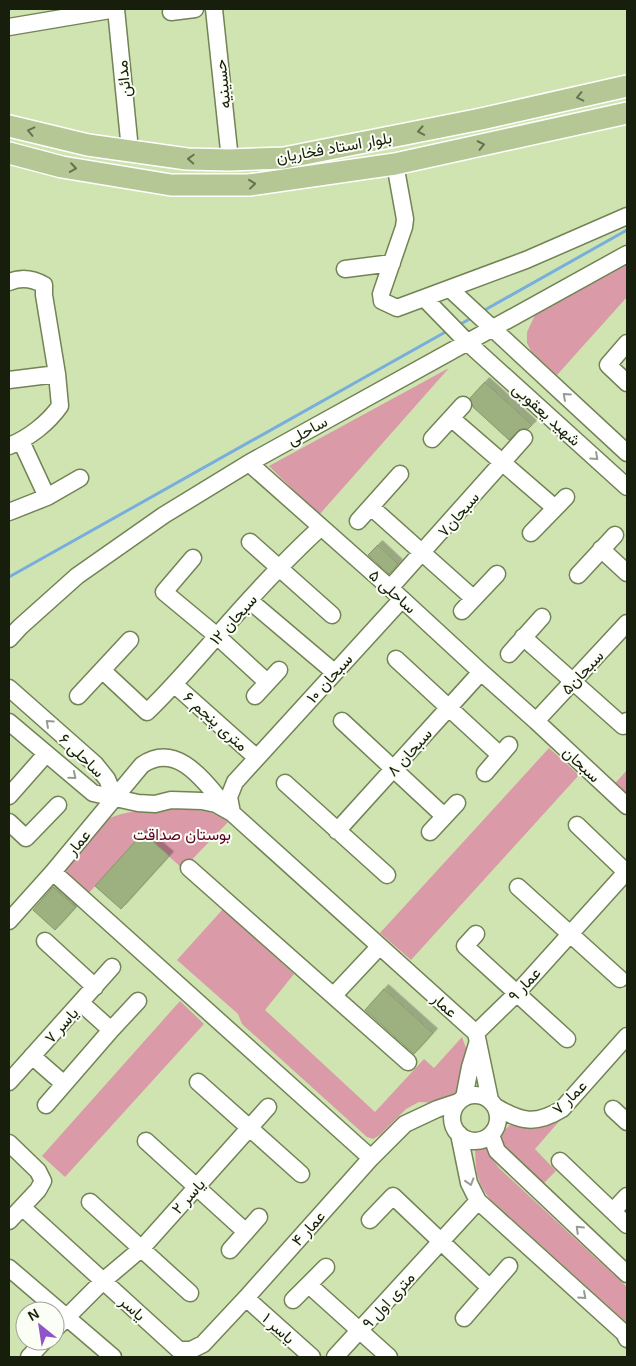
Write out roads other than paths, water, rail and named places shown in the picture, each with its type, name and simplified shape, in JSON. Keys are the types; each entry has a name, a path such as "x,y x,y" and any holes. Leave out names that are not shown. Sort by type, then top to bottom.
{"main road":[{"name":"بلوار استاد فخاریان","path":"9,126 88,145 187,159 284,158 481,120 627,86"},
{"name":"بلوار استاد فخاریان","path":"9,153 62,167 171,185 248,185 395,164 627,113"}],"street":[{"path":"9,27 116,9"},
{"name":"مدائن","path":"116,9 130,150"},
{"path":"171,12 195,9"},
{"name":"حسینیه","path":"214,9 230,160"},
{"path":"395,164 405,219 381,294 382,302 397,308 426,299 526,260 627,216"},
{"name":"ساحلی","path":"9,638 77,576 164,515 249,463 627,254"},
{"path":"345,268 392,263"},
{"path":"9,282 18,278 36,280 44,285 60,406 48,421 15,443 47,497"},
{"name":"شهید یعقوبی","path":"450,289 627,453"},
{"name":"شهید یعقوبی","path":"426,299 467,342 627,487"},
{"path":"627,343 608,365 627,383"},
{"path":"9,380 56,374"},
{"path":"432,439 463,405"},
{"path":"451,418 503,463 560,503 530,533"},
{"name":"سبحان۷","path":"396,594 424,553 524,438"},
{"name":"ساحلی ۵","path":"249,463 536,721"},
{"path":"358,521 400,474"},
{"path":"9,512 47,497 80,478"},
{"path":"371,507 473,598"},
{"name":"سبحان ۱۲","path":"102,670 147,712 175,685 279,568 321,527"},
{"path":"578,575 614,535"},
{"path":"250,542 332,615"},
{"path":"601,549 627,573"},
{"path":"193,558 164,592 217,636 267,682"},
{"path":"462,611 497,574"},
{"name":"سبحان ۱۰","path":"232,813 229,797 235,782 334,672 396,594"},
{"path":"249,600 334,672"},
{"path":"509,654 542,617"},
{"name":"سبحان۵","path":"536,721 627,624"},
{"path":"523,637 573,682 625,723"},
{"path":"78,696 130,640"},
{"path":"396,659 448,708 504,750 485,772"},
{"path":"255,696 279,670"},
{"name":"سبحان ۸","path":"337,831 481,672"},
{"name":"۶ متری پنجم","path":"175,685 257,758"},
{"name":"ساحلی ۶","path":"9,688 94,764 107,779 115,798"},
{"path":"342,721 444,816"},
{"name":"سبحان","path":"536,721 627,806"},
{"name":"ساحلی ۶","path":"9,722 93,793 115,798"},
{"path":"9,795 46,754"},
{"path":"115,798 142,765 149,760 165,757 190,767 232,813"},
{"path":"285,783 387,875"},
{"name":"عمار","path":"9,921 115,798 155,804 171,800 202,801 216,804 232,813 477,1038"},
{"path":"430,832 457,803"},
{"path":"9,822 26,838 58,805"},
{"path":"577,825 627,872"},
{"path":"189,868 408,1062"},
{"path":"53,872 371,1158 405,1124 437,1109 469,1096 480,1095 493,1103"},
{"name":"عمار ۹","path":"477,1038 627,872"},
{"path":"518,887 619,980"},
{"path":"470,940 517,993 567,1039"},
{"path":"45,941 96,987"},
{"path":"334,995 379,947"},
{"name":"یاسر ۷","path":"11,1074 32,1056 112,968"},
{"path":"46,1105 110,1030 138,1001"},
{"path":"81,1003 110,1030"},
{"name":"عمار ۷","path":"493,1103 512,1117 536,1120 549,1117 562,1109 627,1036"},
{"path":"405,1124 435,1121 457,1131 471,1141 485,1139 491,1135 496,1129 498,1122 477,1038"},
{"path":"477,1038 461,1100 452,1114 469,1183 478,1201 624,1333 627,1338"},
{"path":"32,1056 64,1084"},
{"path":"198,1082 301,1174"},
{"name":"یاسر ۲","path":"66,1316 142,1248 268,1107"},
{"path":"613,1109 627,1122"},
{"path":"491,1135 497,1151 627,1274"},
{"path":"146,1141 246,1232"},
{"path":"9,1143 38,1171 43,1181 38,1190 9,1221"},
{"name":"عمار ۴","path":"246,1298 371,1158"},
{"path":"560,1161 627,1225"},
{"path":"370,1220 393,1196 489,1288"},
{"path":"613,1211 627,1196"},
{"name":"۹ متری اول","path":"335,1357 478,1201"},
{"path":"90,1202 190,1293"},
{"name":"یاسر","path":"22,1208 179,1350 191,1350 203,1344 246,1298"},
{"path":"230,1250 259,1217"},
{"path":"464,1318 509,1266"},
{"path":"293,1300 326,1267"},
{"path":"9,1268 113,1357"},
{"path":"309,1285 389,1357"},
{"name":"یاسر ۱","path":"246,1298 305,1355"}],"waterway":[{"path":"483,311 627,230"},
{"path":"459,325 473,317"},
{"path":"9,577 449,330"}],"park label":[{"name":"بوستان صداقت","path":"182,834"}]}
